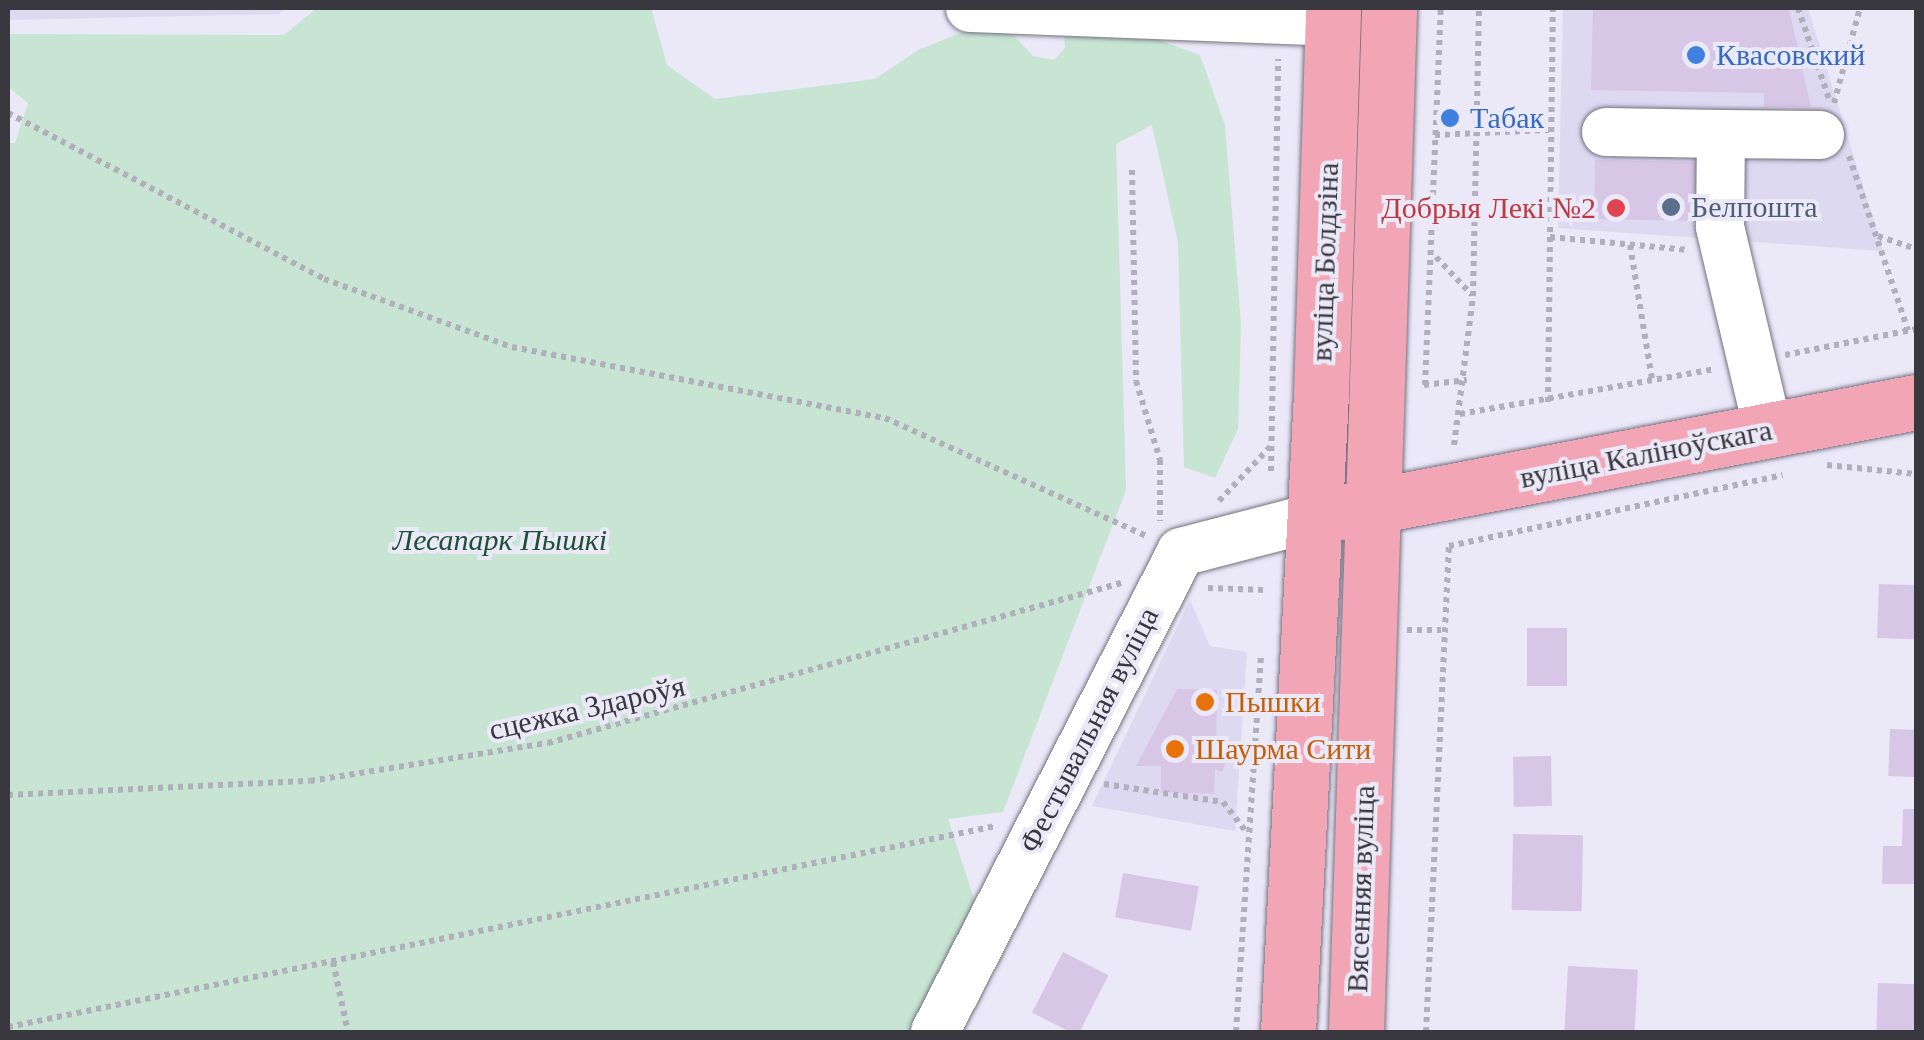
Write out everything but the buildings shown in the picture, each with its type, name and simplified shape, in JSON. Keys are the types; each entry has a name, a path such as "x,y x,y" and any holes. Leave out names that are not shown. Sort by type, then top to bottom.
{"main road":[{"name":"вуліца Болдзіна","path":"1376,506 1389,8"},
{"name":"вуліца Болдзіна","path":"1292,523 1333,15"},
{"name":"вуліца Каліноўскага","path":"1292,523 1376,506 1779,452 1916,402"},
{"name":"Вясенняя вуліца","path":"1356,1032 1376,506"},
{"path":"1288,1032 1292,523"}],"street":[{"path":"970,8 1278,19 1333,15"},
{"path":"1606,132 1833,140"},
{"path":"1721,134 1720,227 1751,362 1779,452"},
{"path":"1156,566 1292,523"},
{"name":"Фестывальная вуліца","path":"935,1032 1156,566"}],"path":[{"path":"1441,8 1435,256 1424,385 1467,380"},
{"path":"1454,445 1467,380 1473,296 1479,8"},
{"path":"1548,402 1553,8"},
{"path":"1798,8 1833,108 1860,8"},
{"path":"1265,604 1265,590 1292,523 1278,19"},
{"path":"8,114 324,279 512,347 885,418 1156,566 1265,590"},
{"path":"1435,135 1549,130"},
{"path":"1460,414 1548,402 1912,330 1876,235 1833,140"},
{"path":"1112,601 1156,566 1160,460 1136,381 1132,170"},
{"path":"1876,235 1916,249"},
{"path":"1550,237 1726,254"},
{"path":"1630,245 1652,380"},
{"path":"1435,256 1473,296"},
{"path":"1426,1032 1441,630 1449,546 1779,452"},
{"path":"1808,469 1863,458"},
{"path":"1827,465 1916,474"},
{"name":"сцежка Здароўя","path":"8,795 310,781 512,750 653,718 1156,566"},
{"path":"1406,630 1441,630"},
{"path":"1236,1032 1262,650"},
{"path":"1095,782 1224,802 1247,831"},
{"path":"8,1027 1014,822"},
{"path":"333,962 348,1032"}],"shaded area":[{"path":"8,8 286,8 279,14 8,20"},
{"path":"1563,8 1808,8 1883,251 1558,228"},
{"path":"1190,600 1210,646 1247,652 1235,831 1092,806"}],"green space":[{"name":"Лесапарк Пышкі","path":"317,8 651,8 667,65 715,99 875,79 920,49 978,26 1014,36 1033,56 1054,60 1065,48 1064,30 1115,24 1200,55 1225,125 1241,324 1238,429 1215,478 1184,467 1178,243 1152,125 1116,144 1126,490 1003,812 948,819 976,905 911,1032 8,1032 8,143 15,143 28,103 8,87 8,34 284,35"}],"place":[{"name":"Квасовский","path":"1696,55"},
{"name":"Табак","path":"1450,118"},
{"name":"Белпошта","path":"1671,207"},
{"name":"Добрыя Лекі №2","path":"1616,208"},
{"name":"Пышки","path":"1205,702"},
{"name":"Шаурма Сити","path":"1175,749"}]}
